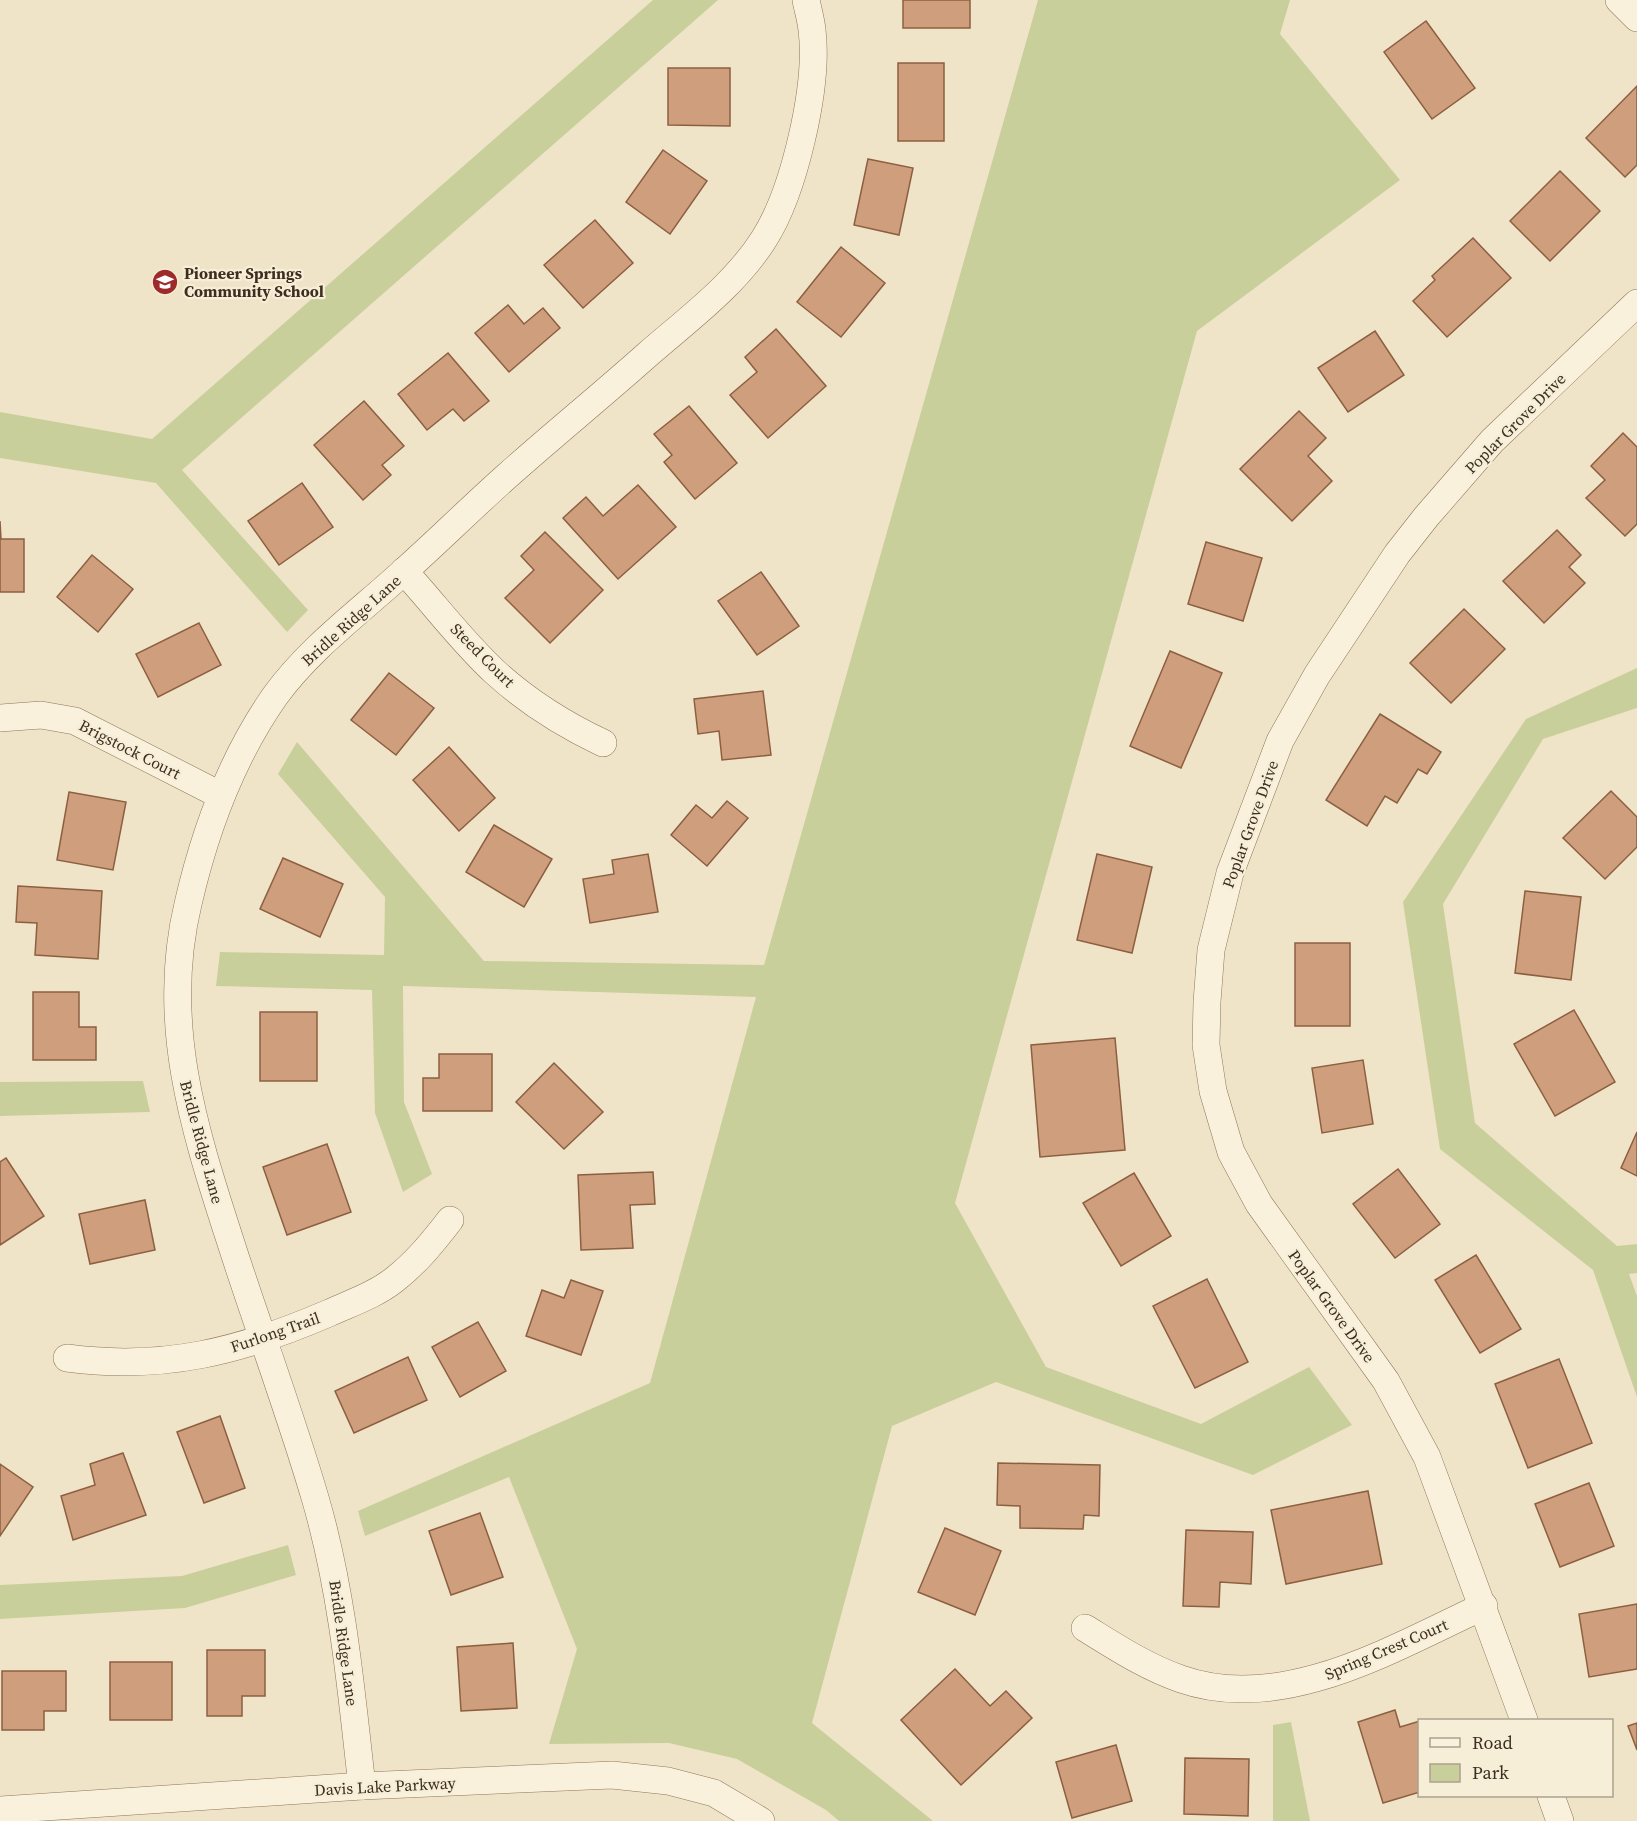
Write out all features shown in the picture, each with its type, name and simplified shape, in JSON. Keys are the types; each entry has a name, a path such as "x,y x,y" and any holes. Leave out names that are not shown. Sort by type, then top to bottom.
{"street":[{"name":"Bridle Ridge Lane","path":"362,1786 343,1615 332,1564 315,1500 216,1199 185,1088 177,1023 178,958 186,912 201,853 220,795 275,696 306,658 405,571 507,476 717,293 762,242 775,220 794,165 808,106 813,57 812,31 806,0"},
{"path":"1619,0 1637,18"},
{"name":"Poplar Grove Drive","path":"1524,1719 1484,1606 1426,1457 1386,1381 1259,1204 1231,1152 1213,1091 1206,1045 1211,950 1230,873 1280,741 1317,675 1397,554 1426,517 1492,441 1637,303"},
{"name":"Steed Court","path":"405,571 496,673 538,706 573,729 603,743"},
{"name":"Brigstock Court","path":"0,717 41,715 75,721 220,795"},
{"name":"Furlong Trail","path":"68,1358 105,1363 144,1364 184,1360 300,1325 366,1296 392,1281 412,1265 450,1220"},
{"name":"Spring Crest Court","path":"1084,1628 1139,1661 1183,1680 1228,1688 1264,1688 1311,1681 1368,1660 1484,1606"},
{"name":"Davis Lake Parkway","path":"0,1810 125,1811 362,1786 612,1775 668,1782 714,1793 761,1821"},
{"path":"1551,1797 1560,1821"}],"green space":[{"path":"653,0 718,0 182,470 308,610 287,632 156,483 0,458 0,412 152,439"},
{"path":"1038,0 1290,0 1280,34 1400,180 1197,331 955,1203 1046,1367 1201,1424 1309,1367 1352,1425 1253,1475 996,1382 892,1426 812,1723 933,1821 839,1821 826,1810 737,1759 669,1743 549,1744 577,1649 509,1477 365,1536 358,1511 650,1383 756,997 403,986 404,1102 432,1174 403,1192 375,1113 372,990 216,986 220,952 384,955 385,897 278,774 297,742 484,961 764,965"},
{"path":"1637,668 1637,708 1543,739 1443,904 1475,1123 1617,1246 1637,1244 1637,1273 1629,1274 1637,1296 1637,1397 1593,1270 1440,1149 1403,902 1526,719"},
{"path":"143,1081 150,1112 0,1116 0,1082"},
{"path":"288,1545 296,1575 185,1608 0,1619 0,1585 182,1576"},
{"path":"1291,1722 1310,1821 1273,1821 1273,1725"}],"building":[{"path":"903,0 970,0 970,28 903,28"},
{"path":"1426,21 1475,88 1432,119 1384,52"},
{"path":"898,63 944,63 944,141 898,141"},
{"path":"668,68 730,68 730,126 668,125"},
{"path":"1637,86 1637,165 1625,177 1586,138"},
{"path":"663,150 707,181 670,234 626,202"},
{"path":"868,159 913,168 899,235 854,225"},
{"path":"1560,171 1600,211 1550,261 1510,221"},
{"path":"595,220 633,263 583,308 544,265"},
{"path":"1473,238 1511,278 1447,337 1413,301 1435,280 1432,276"},
{"path":"841,247 885,283 841,337 797,302"},
{"path":"508,305 524,324 543,308 560,328 509,372 475,333"},
{"path":"776,329 826,386 768,438 730,395 757,372 745,357"},
{"path":"1375,331 1404,375 1348,412 1318,368"},
{"path":"448,353 489,401 464,421 453,409 427,430 398,394"},
{"path":"364,401 404,446 382,465 391,475 363,500 314,445"},
{"path":"689,406 737,463 695,499 664,462 672,455 654,434"},
{"path":"1299,411 1326,438 1308,456 1332,481 1292,521 1240,469"},
{"path":"1623,433 1637,447 1637,524 1625,536 1586,498 1605,480 1591,466"},
{"path":"302,483 333,527 279,565 248,521"},
{"path":"638,485 676,527 618,579 563,518 586,497 603,516"},
{"path":"0,521 1,539 24,539 24,592 0,592"},
{"path":"1557,530 1581,555 1569,567 1585,583 1544,623 1503,581"},
{"path":"545,532 603,590 550,643 505,598 534,570 521,556"},
{"path":"1206,542 1262,558 1243,621 1188,604"},
{"path":"92,555 133,589 98,632 57,597"},
{"path":"761,572 799,626 757,655 718,601"},
{"path":"1464,609 1505,649 1451,703 1410,663"},
{"path":"199,623 221,665 158,697 136,654"},
{"path":"1170,651 1222,673 1181,768 1130,746"},
{"path":"389,673 434,708 396,755 351,720"},
{"path":"763,691 771,755 722,760 719,731 698,734 694,699"},
{"path":"1380,714 1441,752 1427,774 1418,769 1397,803 1385,796 1367,826 1326,800"},
{"path":"449,747 495,798 459,831 413,780"},
{"path":"1611,791 1637,817 1637,847 1605,879 1563,838"},
{"path":"69,792 126,802 113,870 57,860"},
{"path":"727,801 748,818 707,866 671,835 696,805 712,818"},
{"path":"494,825 552,859 524,907 466,872"},
{"path":"648,854 658,912 590,923 583,879 614,874 612,860"},
{"path":"1097,854 1152,867 1132,953 1077,940"},
{"path":"283,858 343,884 320,937 260,909"},
{"path":"18,886 102,891 98,959 35,955 37,923 16,922"},
{"path":"1525,891 1581,897 1571,980 1515,973"},
{"path":"1295,943 1350,943 1350,1026 1295,1026"},
{"path":"33,992 79,992 79,1027 96,1027 96,1060 33,1060"},
{"path":"1574,1010 1615,1082 1555,1116 1514,1044"},
{"path":"260,1012 317,1012 317,1081 260,1081"},
{"path":"1115,1038 1125,1150 1040,1157 1031,1045"},
{"path":"439,1054 492,1054 492,1111 423,1111 423,1078 439,1078"},
{"path":"1363,1060 1373,1124 1322,1133 1312,1068"},
{"path":"554,1063 603,1112 564,1149 516,1102"},
{"path":"1637,1132 1637,1176 1621,1168"},
{"path":"327,1144 351,1212 287,1235 263,1167"},
{"path":"6,1158 44,1216 0,1245 0,1162"},
{"path":"1398,1169 1440,1224 1395,1258 1353,1204"},
{"path":"653,1172 655,1204 630,1205 633,1248 581,1250 578,1175"},
{"path":"1134,1173 1171,1236 1121,1266 1083,1203"},
{"path":"145,1200 155,1250 90,1264 79,1214"},
{"path":"1476,1255 1521,1329 1480,1353 1435,1280"},
{"path":"1207,1279 1248,1362 1195,1388 1153,1306"},
{"path":"571,1280 603,1291 581,1355 526,1336 542,1290 564,1298"},
{"path":"478,1322 506,1371 460,1397 432,1347"},
{"path":"408,1357 427,1400 354,1433 335,1391"},
{"path":"1559,1359 1592,1443 1528,1468 1495,1384"},
{"path":"220,1416 245,1488 204,1503 177,1432"},
{"path":"123,1453 146,1515 73,1540 61,1496 95,1485 90,1464"},
{"path":"998,1463 1100,1465 1099,1516 1084,1515 1083,1529 1020,1528 1020,1506 997,1505"},
{"path":"0,1464 33,1487 0,1536"},
{"path":"1589,1483 1614,1546 1560,1567 1535,1504"},
{"path":"1368,1491 1382,1564 1286,1584 1271,1510"},
{"path":"480,1513 503,1577 451,1595 429,1531"},
{"path":"945,1528 1001,1551 975,1615 918,1592"},
{"path":"1186,1530 1253,1532 1251,1584 1220,1582 1219,1607 1183,1606"},
{"path":"1637,1604 1637,1669 1589,1677 1579,1614"},
{"path":"513,1643 517,1708 461,1711 457,1647"},
{"path":"207,1650 265,1650 265,1696 242,1696 242,1716 207,1716"},
{"path":"110,1662 172,1662 172,1720 110,1720"},
{"path":"955,1669 990,1706 1006,1691 1032,1718 961,1785 901,1720"},
{"path":"2,1671 66,1671 66,1711 44,1711 44,1730 2,1730"},
{"path":"1395,1710 1400,1727 1418,1722 1418,1793 1383,1803 1358,1722"},
{"path":"1637,1723 1637,1750 1628,1726"},
{"path":"1116,1745 1132,1801 1072,1818 1056,1762"},
{"path":"1185,1758 1249,1759 1248,1816 1184,1814"}],"place":[{"name":"Pioneer Springs Community School","path":"165,282"}]}
